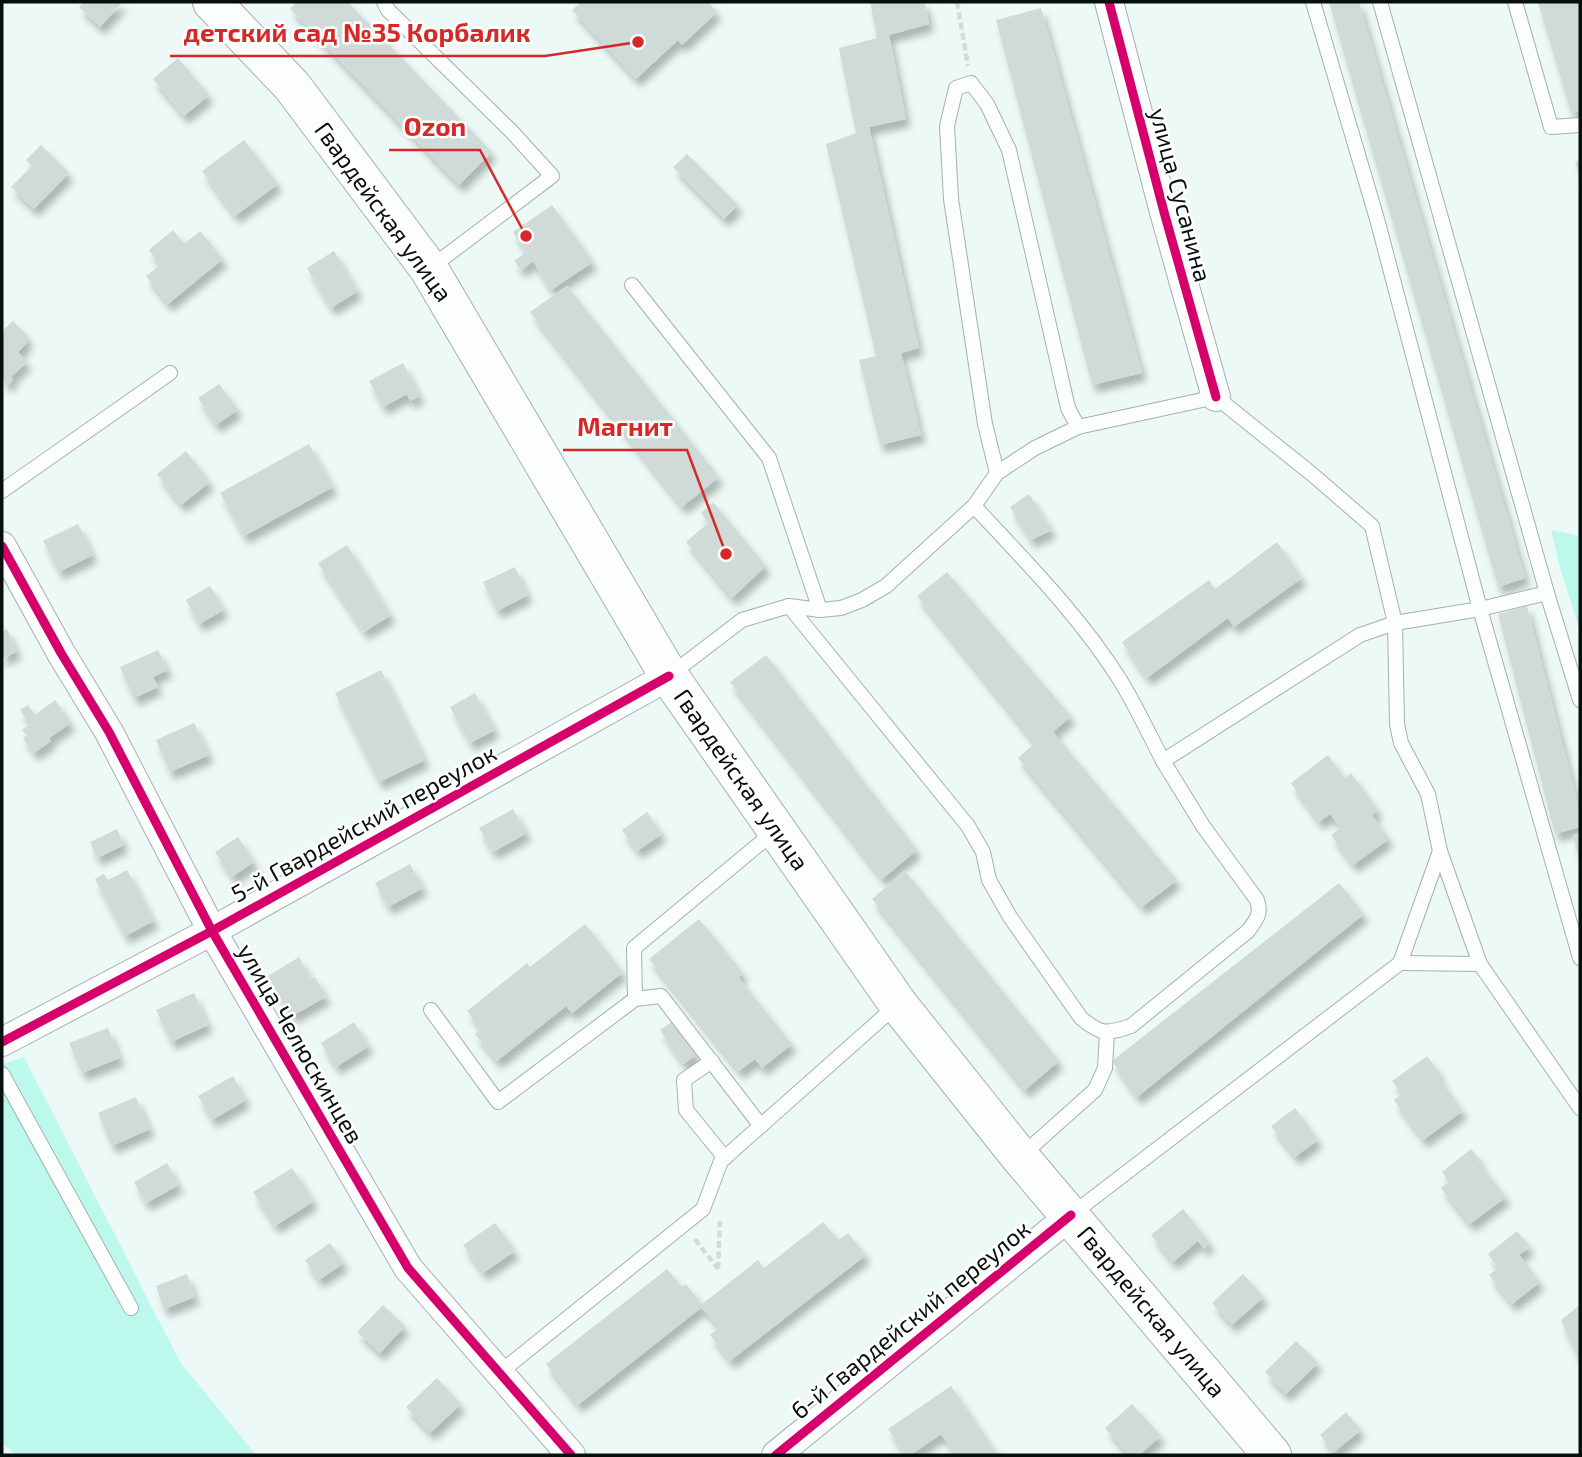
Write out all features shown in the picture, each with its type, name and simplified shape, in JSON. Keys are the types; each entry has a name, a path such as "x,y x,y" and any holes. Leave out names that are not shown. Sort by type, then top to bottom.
{"main road":[{"name":"Гвардейская улица","path":"212,2 292,86 429,269 669,676 898,1004 1020,1157 1272,1455"}],"street":[{"name":"улица Сусанина","path":"1109,2 1216,397"},
{"name":"улица Челюскинцев","path":"2,546 61,653 109,732 212,931 408,1268 571,1455"},
{"name":"5-й Гвардейский переулок","path":"2,1042 212,931 669,676"},
{"name":"6-й Гвардейский переулок","path":"776,1455 1070,1215"}],"lane":[{"path":"384,2 388,10 512,132 552,176 429,269"},
{"path":"1313,2 1377,219 1480,609 1580,958"},
{"path":"1380,2 1547,593 1580,700"},
{"path":"1515,2 1551,127 1580,125"},
{"path":"997,473 985,424 951,199 947,126 956,88 971,83 987,104 1009,150 1068,408 1078,427"},
{"path":"632,285 769,458 820,610"},
{"path":"2,491 170,373"},
{"path":"669,676 743,620 789,606 820,610 852,604 886,586 974,506 997,473 1035,448 1078,427 1216,397 1372,526 1395,623 1397,724 1401,743 1428,794 1440,851 1480,964 1580,1108"},
{"path":"789,606 968,826 983,852 989,880 1010,917 1081,1018 1096,1030 1107,1032 1131,1026 1248,931 1257,919 1260,909 1203,826 1163,761 1119,680 1086,633 974,506"},
{"path":"1163,761 1360,635 1395,623 1480,609 1547,593"},
{"path":"635,999 634,947 776,830"},
{"path":"1070,1215 1400,963 1440,851"},
{"path":"1400,963 1480,964"},
{"path":"431,1010 498,1102 635,999 661,996 761,1126"},
{"path":"498,1374 703,1209 721,1161 898,1004"},
{"path":"1020,1157 1095,1090 1105,1068 1107,1032"},
{"path":"712,1061 684,1080 686,1110 725,1158"},
{"path":"2,1074 131,1308"}],"path":[{"path":"957,2 971,83"},
{"path":"684,1225 718,1269"}],"green space":[{"path":"1551,530 1580,536 1580,631 1560,568"},
{"path":"24,1057 180,1362 256,1455 16,1455 2,1443 2,1064"}],"building":[{"path":"84,2 123,2 100,27 79,7"},
{"path":"297,2 348,2 492,152 459,185 290,9"},
{"path":"581,2 708,2 717,12 682,45 678,40 636,79 572,10"},
{"path":"870,2 925,2 929,24 889,35 906,119 869,127 919,348 901,353 921,435 880,445 859,360 876,356 826,144 856,133 839,48 877,38"},
{"path":"1329,2 1359,2 1525,578 1498,587"},
{"path":"1538,2 1580,2 1580,111 1571,113"},
{"path":"1041,8 1142,373 1092,385 996,20"},
{"path":"178,58 209,95 184,116 153,79"},
{"path":"244,140 278,184 235,216 202,171"},
{"path":"41,145 69,173 34,209 11,187 32,166 26,160"},
{"path":"687,154 738,205 724,219 673,167"},
{"path":"1580,160 1580,177 1575,162"},
{"path":"552,205 593,262 551,290 533,261 521,270 514,261 526,252 513,232"},
{"path":"173,230 184,244 200,231 223,259 168,304 146,276 160,265 149,250"},
{"path":"334,251 358,291 331,308 307,268"},
{"path":"567,286 719,477 682,507 530,312"},
{"path":"13,321 29,338 18,352 27,362 11,377 13,380 8,385 2,379 2,331"},
{"path":"403,363 420,396 410,401 407,394 383,407 369,381"},
{"path":"219,384 238,410 216,425 198,398"},
{"path":"309,444 333,487 244,536 220,493"},
{"path":"186,451 210,482 181,505 157,474"},
{"path":"1029,494 1052,530 1031,540 1010,507"},
{"path":"713,502 766,566 732,598 686,542 708,523 701,513"},
{"path":"78,524 93,555 59,572 43,541"},
{"path":"1277,542 1302,578 1234,627 1228,618 1147,678 1122,642 1209,580 1215,589"},
{"path":"347,545 391,615 364,632 318,563"},
{"path":"515,567 528,595 497,611 483,582"},
{"path":"947,572 1071,716 1053,732 1177,880 1142,907 1018,758 1035,743 917,596"},
{"path":"210,586 224,610 199,624 186,600"},
{"path":"1527,606 1580,813 1580,827 1555,834 1498,614"},
{"path":"7,629 17,651 2,659 2,631"},
{"path":"158,650 168,670 153,677 158,687 134,698 120,667"},
{"path":"766,655 917,850 882,879 730,682"},
{"path":"381,670 425,760 379,782 335,693"},
{"path":"475,693 495,730 470,743 450,707"},
{"path":"55,700 71,723 49,738 51,741 34,753 23,738 27,735 22,730 30,724 20,710 28,705 35,715"},
{"path":"194,723 209,755 170,772 156,740"},
{"path":"1328,755 1345,778 1351,773 1378,810 1372,815 1389,839 1353,865 1331,835 1341,828 1330,814 1319,822 1291,783"},
{"path":"513,809 527,833 493,852 479,828"},
{"path":"647,812 662,834 637,851 622,830"},
{"path":"117,829 124,845 97,858 90,842"},
{"path":"1580,833 1580,859 1579,859 1573,835"},
{"path":"238,837 254,862 232,877 215,852"},
{"path":"410,864 423,888 388,907 375,883"},
{"path":"127,870 154,921 125,936 95,879 104,874 108,880"},
{"path":"905,871 1059,1061 1025,1090 872,899"},
{"path":"1339,883 1364,914 1137,1097 1112,1061"},
{"path":"699,919 744,974 738,977 792,1044 762,1068 755,1059 739,1071 649,959"},
{"path":"585,924 623,972 572,1013 566,1006 497,1061 475,1034 481,1029 467,1011 527,963 530,967"},
{"path":"299,957 311,979 315,977 326,997 292,1016 268,976"},
{"path":"194,993 208,1025 171,1042 156,1010"},
{"path":"673,1021 697,1055 683,1064 660,1030"},
{"path":"354,1022 369,1046 336,1067 321,1043"},
{"path":"108,1028 120,1058 82,1073 69,1043"},
{"path":"1427,1056 1442,1076 1436,1074 1463,1111 1423,1140 1394,1100 1402,1094 1392,1081"},
{"path":"233,1076 246,1100 212,1120 198,1096"},
{"path":"136,1097 150,1129 112,1146 98,1113"},
{"path":"1295,1108 1318,1140 1295,1157 1271,1126"},
{"path":"1471,1149 1506,1197 1470,1224 1441,1188 1449,1182 1442,1172"},
{"path":"167,1163 179,1185 146,1203 134,1182"},
{"path":"292,1168 314,1201 275,1226 253,1192"},
{"path":"1183,1209 1210,1243 1204,1249 1198,1241 1173,1262 1151,1235"},
{"path":"823,1222 838,1240 848,1233 866,1255 730,1361 710,1335 719,1328 702,1307 578,1405 546,1364 667,1269 682,1287 686,1284 702,1304 758,1260 764,1268"},
{"path":"495,1223 515,1251 483,1273 463,1245"},
{"path":"1517,1231 1530,1247 1519,1255 1540,1282 1512,1304 1489,1275 1498,1268 1488,1254"},
{"path":"330,1243 344,1263 319,1280 305,1260"},
{"path":"187,1274 195,1297 164,1309 156,1286"},
{"path":"1243,1274 1264,1297 1232,1325 1212,1303"},
{"path":"383,1305 405,1326 380,1353 357,1332"},
{"path":"1580,1305 1580,1363 1561,1320"},
{"path":"1296,1341 1318,1363 1286,1394 1265,1372"},
{"path":"437,1378 461,1404 430,1433 406,1407"},
{"path":"951,1386 996,1452 991,1455 956,1455 941,1434 911,1455 906,1455 888,1429"},
{"path":"1132,1404 1161,1436 1139,1455 1129,1455 1105,1428"},
{"path":"1346,1412 1361,1430 1334,1452 1320,1435"}],"cycle path":[{"path":"1109,2 1216,397"},
{"path":"2,546 61,653 109,732 212,931 408,1268 571,1455"},
{"path":"2,1042 212,931 669,676"},
{"path":"776,1455 1071,1215"}],"place":[{"name":"детский сад №35 Корбалик","path":"638,42"},
{"name":"Ozon","path":"526,236"},
{"name":"Магнит","path":"726,554"}]}
